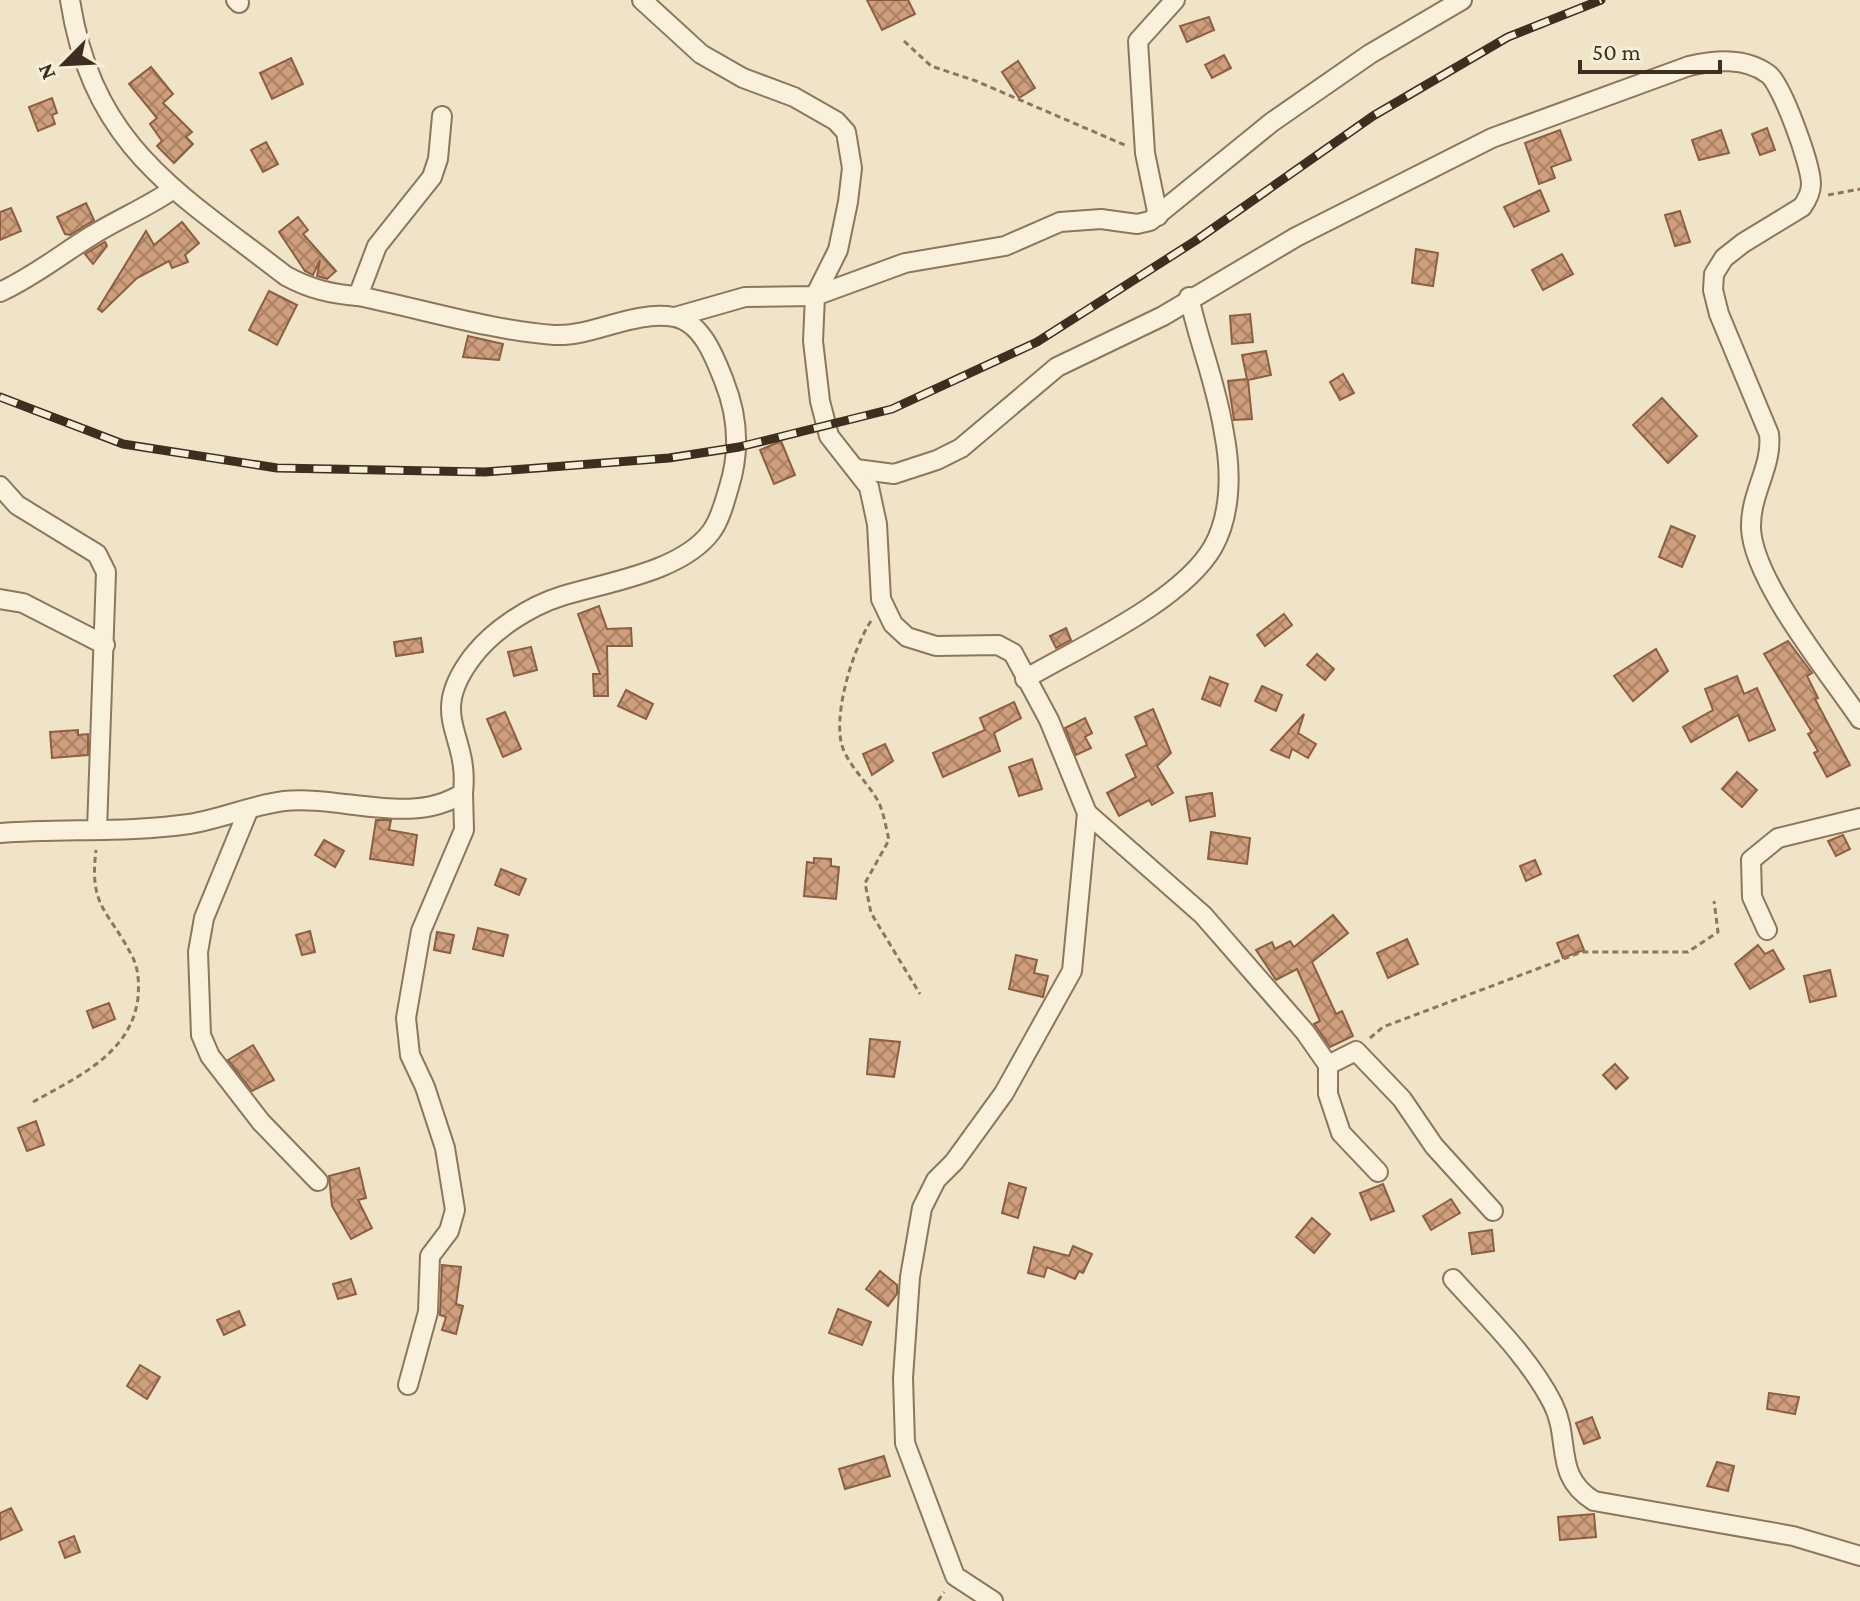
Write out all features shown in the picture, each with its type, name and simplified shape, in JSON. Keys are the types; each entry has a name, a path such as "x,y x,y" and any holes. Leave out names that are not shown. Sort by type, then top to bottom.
{"street":[{"path":"70,0 77,47 94,88 130,146 172,190 286,276 333,295 358,296 557,335 634,319 675,317 745,297 815,296 905,263 1005,246 1060,222 1101,219 1137,224 1158,216 1272,122 1370,54 1462,0"},
{"path":"642,0 701,54 743,78 794,97 836,121 846,132 852,168 848,202 838,250 815,296 813,341 820,401 829,436 869,487 877,524 881,599 893,624 907,637 936,646 998,645 1013,653 1049,720 1087,813 1203,915 1251,966 1328,1065 1328,1094 1341,1133 1378,1172"},
{"path":"1158,216 1145,153 1138,41 1175,0"},
{"path":"856,469 894,474 920,467 961,448 1057,367 1163,316 1189,297 1296,237 1470,148 1705,62 1721,60 1753,66 1776,81 1803,149 1811,181 1808,199 1796,213 1754,235 1724,258 1714,274 1713,290 1719,314 1769,434 1770,453 1751,503 1752,545 1770,584 1860,719"},
{"path":"358,296 377,246 432,177 438,159 442,116"},
{"path":"0,292 46,268 95,233 141,211 172,190"},
{"path":"1025,679 1180,587 1214,546 1226,505 1230,476 1214,380 1198,338 1189,297"},
{"path":"408,1385 428,1312 430,1256 449,1231 455,1210 453,1181 445,1148 425,1087 410,1055 406,1018 421,931 464,830 466,770 448,713 456,681 474,654 523,614 559,597 662,566 711,532 739,447 729,394 713,355 698,331 675,317"},
{"path":"0,486 17,505 97,554 106,572 97,830"},
{"path":"0,599 23,603 105,645"},
{"path":"0,833 190,824 281,802 311,800 362,806 432,806 448,803 463,793"},
{"path":"248,811 204,918 198,952 197,1009 201,1035 210,1056 261,1122 318,1181"},
{"path":"993,1601 955,1576 905,1443 903,1378 910,1277 922,1208 936,1180 954,1162 1004,1093 1072,971 1087,813"},
{"path":"1767,930 1752,897 1751,860 1778,838 1860,818"},
{"path":"1328,1065 1356,1051 1402,1099 1434,1146 1493,1211"},
{"path":"1453,1279 1525,1361 1554,1406 1575,1490 1594,1501 1793,1536 1860,1556"}],"path":[{"path":"904,41 931,66 976,81 1145,153"},
{"path":"1808,199 1860,189"},
{"path":"881,599 855,651 837,727 842,748 857,776 879,802 889,840 865,883 871,913 920,994"},
{"path":"33,1102 107,1057 136,1015 138,975 133,957 96,896 92,883 97,830"},
{"path":"1356,1051 1383,1027 1582,952 1688,952 1718,932 1714,901"}],"building":[{"path":"867,0 908,0 915,14 882,30"},
{"path":"1209,17 1214,30 1187,42 1180,26"},
{"path":"1224,55 1231,68 1212,78 1205,65"},
{"path":"291,58 303,84 272,99 260,73"},
{"path":"1018,61 1035,88 1019,98 1002,72"},
{"path":"151,67 173,94 163,103 192,132 186,137 193,144 174,163 157,146 162,141 150,124 157,118 129,84"},
{"path":"52,98 57,113 52,115 55,124 38,131 29,107"},
{"path":"1767,128 1775,150 1760,155 1752,134"},
{"path":"1560,130 1571,160 1551,167 1555,178 1539,184 1525,143"},
{"path":"1721,130 1729,153 1699,160 1692,140"},
{"path":"266,142 278,164 263,172 251,150"},
{"path":"1540,190 1549,211 1514,227 1504,207"},
{"path":"86,203 94,220 70,235 65,234 57,217"},
{"path":"11,208 21,231 0,240 0,212"},
{"path":"1680,211 1690,242 1675,246 1665,215"},
{"path":"298,217 308,230 303,234 336,271 327,279 317,276 320,260 313,275 305,271 279,232"},
{"path":"182,222 199,243 185,255 188,262 172,268 169,261 137,278 102,312 98,309 146,231 154,245"},
{"path":"105,242 107,246 93,264 85,254"},
{"path":"1416,249 1438,253 1433,286 1412,283"},
{"path":"1562,254 1573,274 1543,290 1532,270"},
{"path":"269,291 297,305 277,345 249,330"},
{"path":"1250,314 1253,342 1232,344 1230,316"},
{"path":"468,336 503,344 499,360 463,357"},
{"path":"1266,351 1271,375 1248,380 1252,419 1234,420 1228,381 1247,379 1242,355"},
{"path":"1343,374 1354,393 1340,400 1330,382"},
{"path":"1662,398 1697,436 1668,463 1633,425"},
{"path":"781,441 795,475 774,484 760,450"},
{"path":"1671,526 1695,536 1682,567 1659,557"},
{"path":"599,606 607,629 631,628 632,646 607,646 608,696 594,696 593,674 600,674 578,614"},
{"path":"1284,614 1292,625 1265,646 1257,635"},
{"path":"1066,628 1071,640 1056,648 1050,636"},
{"path":"421,638 423,652 396,656 394,642"},
{"path":"1788,641 1812,673 1807,676 1818,698 1815,699 1850,765 1827,777 1814,753 1818,751 1808,734 1812,732 1764,654"},
{"path":"531,647 537,670 514,676 508,652"},
{"path":"1656,649 1668,671 1633,701 1614,676"},
{"path":"1317,654 1334,669 1325,680 1307,665"},
{"path":"1737,676 1744,694 1757,688 1775,730 1749,741 1738,715 1691,742 1683,727 1713,710 1705,689"},
{"path":"1210,677 1228,684 1220,706 1202,699"},
{"path":"1262,686 1282,695 1276,711 1255,701"},
{"path":"626,690 653,704 646,719 618,706"},
{"path":"1014,702 1021,718 994,733 1000,751 943,777 933,753 985,730 980,718"},
{"path":"1153,709 1171,753 1157,766 1173,793 1152,805 1149,800 1119,816 1107,793 1136,777 1126,755 1147,745 1135,717"},
{"path":"505,712 521,749 503,757 487,719"},
{"path":"1304,714 1298,733 1316,744 1308,758 1292,749 1289,758 1271,750"},
{"path":"1085,718 1092,733 1085,737 1091,748 1076,755 1065,728"},
{"path":"78,730 78,735 88,734 88,755 52,758 50,732"},
{"path":"885,744 893,761 872,775 863,754"},
{"path":"1032,759 1042,789 1019,796 1009,767"},
{"path":"1737,772 1757,790 1742,807 1722,789"},
{"path":"1212,793 1215,816 1190,821 1186,797"},
{"path":"376,820 391,820 389,830 417,835 413,865 370,859"},
{"path":"1211,832 1250,838 1247,864 1208,859"},
{"path":"1843,835 1850,849 1836,856 1828,841"},
{"path":"324,840 344,851 335,867 315,855"},
{"path":"814,858 831,859 831,866 839,867 836,899 804,896 807,862 814,863"},
{"path":"1535,860 1541,874 1526,881 1520,866"},
{"path":"501,869 526,879 519,895 495,885"},
{"path":"1333,915 1348,933 1312,962 1336,1014 1342,1011 1353,1036 1330,1047 1314,1024 1320,1021 1297,969 1276,980 1256,950 1272,942 1275,949 1290,941 1294,947"},
{"path":"478,928 508,935 503,956 473,949"},
{"path":"310,931 315,952 302,955 296,935"},
{"path":"437,932 454,935 450,953 434,950"},
{"path":"1578,935 1584,950 1563,958 1557,943"},
{"path":"1407,939 1418,964 1388,978 1377,953"},
{"path":"1758,945 1765,954 1773,950 1784,969 1750,989 1735,964"},
{"path":"1016,955 1037,960 1034,973 1048,976 1043,997 1009,989"},
{"path":"1830,970 1836,996 1810,1002 1804,976"},
{"path":"109,1003 115,1019 93,1028 87,1011"},
{"path":"870,1039 900,1042 894,1077 867,1074"},
{"path":"253,1045 274,1080 252,1091 228,1060"},
{"path":"1615,1064 1628,1078 1616,1089 1603,1075"},
{"path":"36,1121 44,1145 27,1151 18,1128"},
{"path":"359,1168 366,1198 358,1200 372,1228 351,1239 332,1206 329,1176"},
{"path":"1009,1183 1026,1188 1018,1218 1002,1213"},
{"path":"1383,1184 1394,1211 1371,1220 1360,1193"},
{"path":"1451,1199 1460,1213 1431,1230 1423,1216"},
{"path":"1312,1218 1330,1234 1314,1253 1296,1237"},
{"path":"1492,1230 1494,1251 1472,1254 1469,1233"},
{"path":"1073,1246 1092,1254 1083,1273 1079,1271 1075,1279 1047,1267 1044,1277 1028,1273 1034,1247 1069,1256"},
{"path":"442,1265 461,1267 456,1304 463,1306 456,1334 442,1330 446,1317 440,1315"},
{"path":"880,1271 897,1285 897,1294 888,1306 866,1289"},
{"path":"351,1279 356,1294 338,1299 333,1284"},
{"path":"838,1309 871,1322 862,1345 829,1333"},
{"path":"239,1311 245,1325 224,1335 217,1320"},
{"path":"140,1365 160,1377 147,1399 127,1386"},
{"path":"1769,1393 1799,1397 1795,1414 1767,1409"},
{"path":"1592,1417 1600,1438 1584,1444 1576,1423"},
{"path":"884,1456 890,1476 845,1489 839,1469"},
{"path":"1717,1462 1734,1466 1728,1491 1707,1486"},
{"path":"11,1508 22,1530 0,1540 0,1513"},
{"path":"1594,1514 1596,1537 1560,1540 1558,1517"},
{"path":"74,1536 80,1552 65,1558 59,1542"}],"railway":[{"path":"0,397 123,444 277,468 485,472 669,458 739,447 892,409 1037,342 1195,241 1373,116 1508,37 1601,0"}]}
